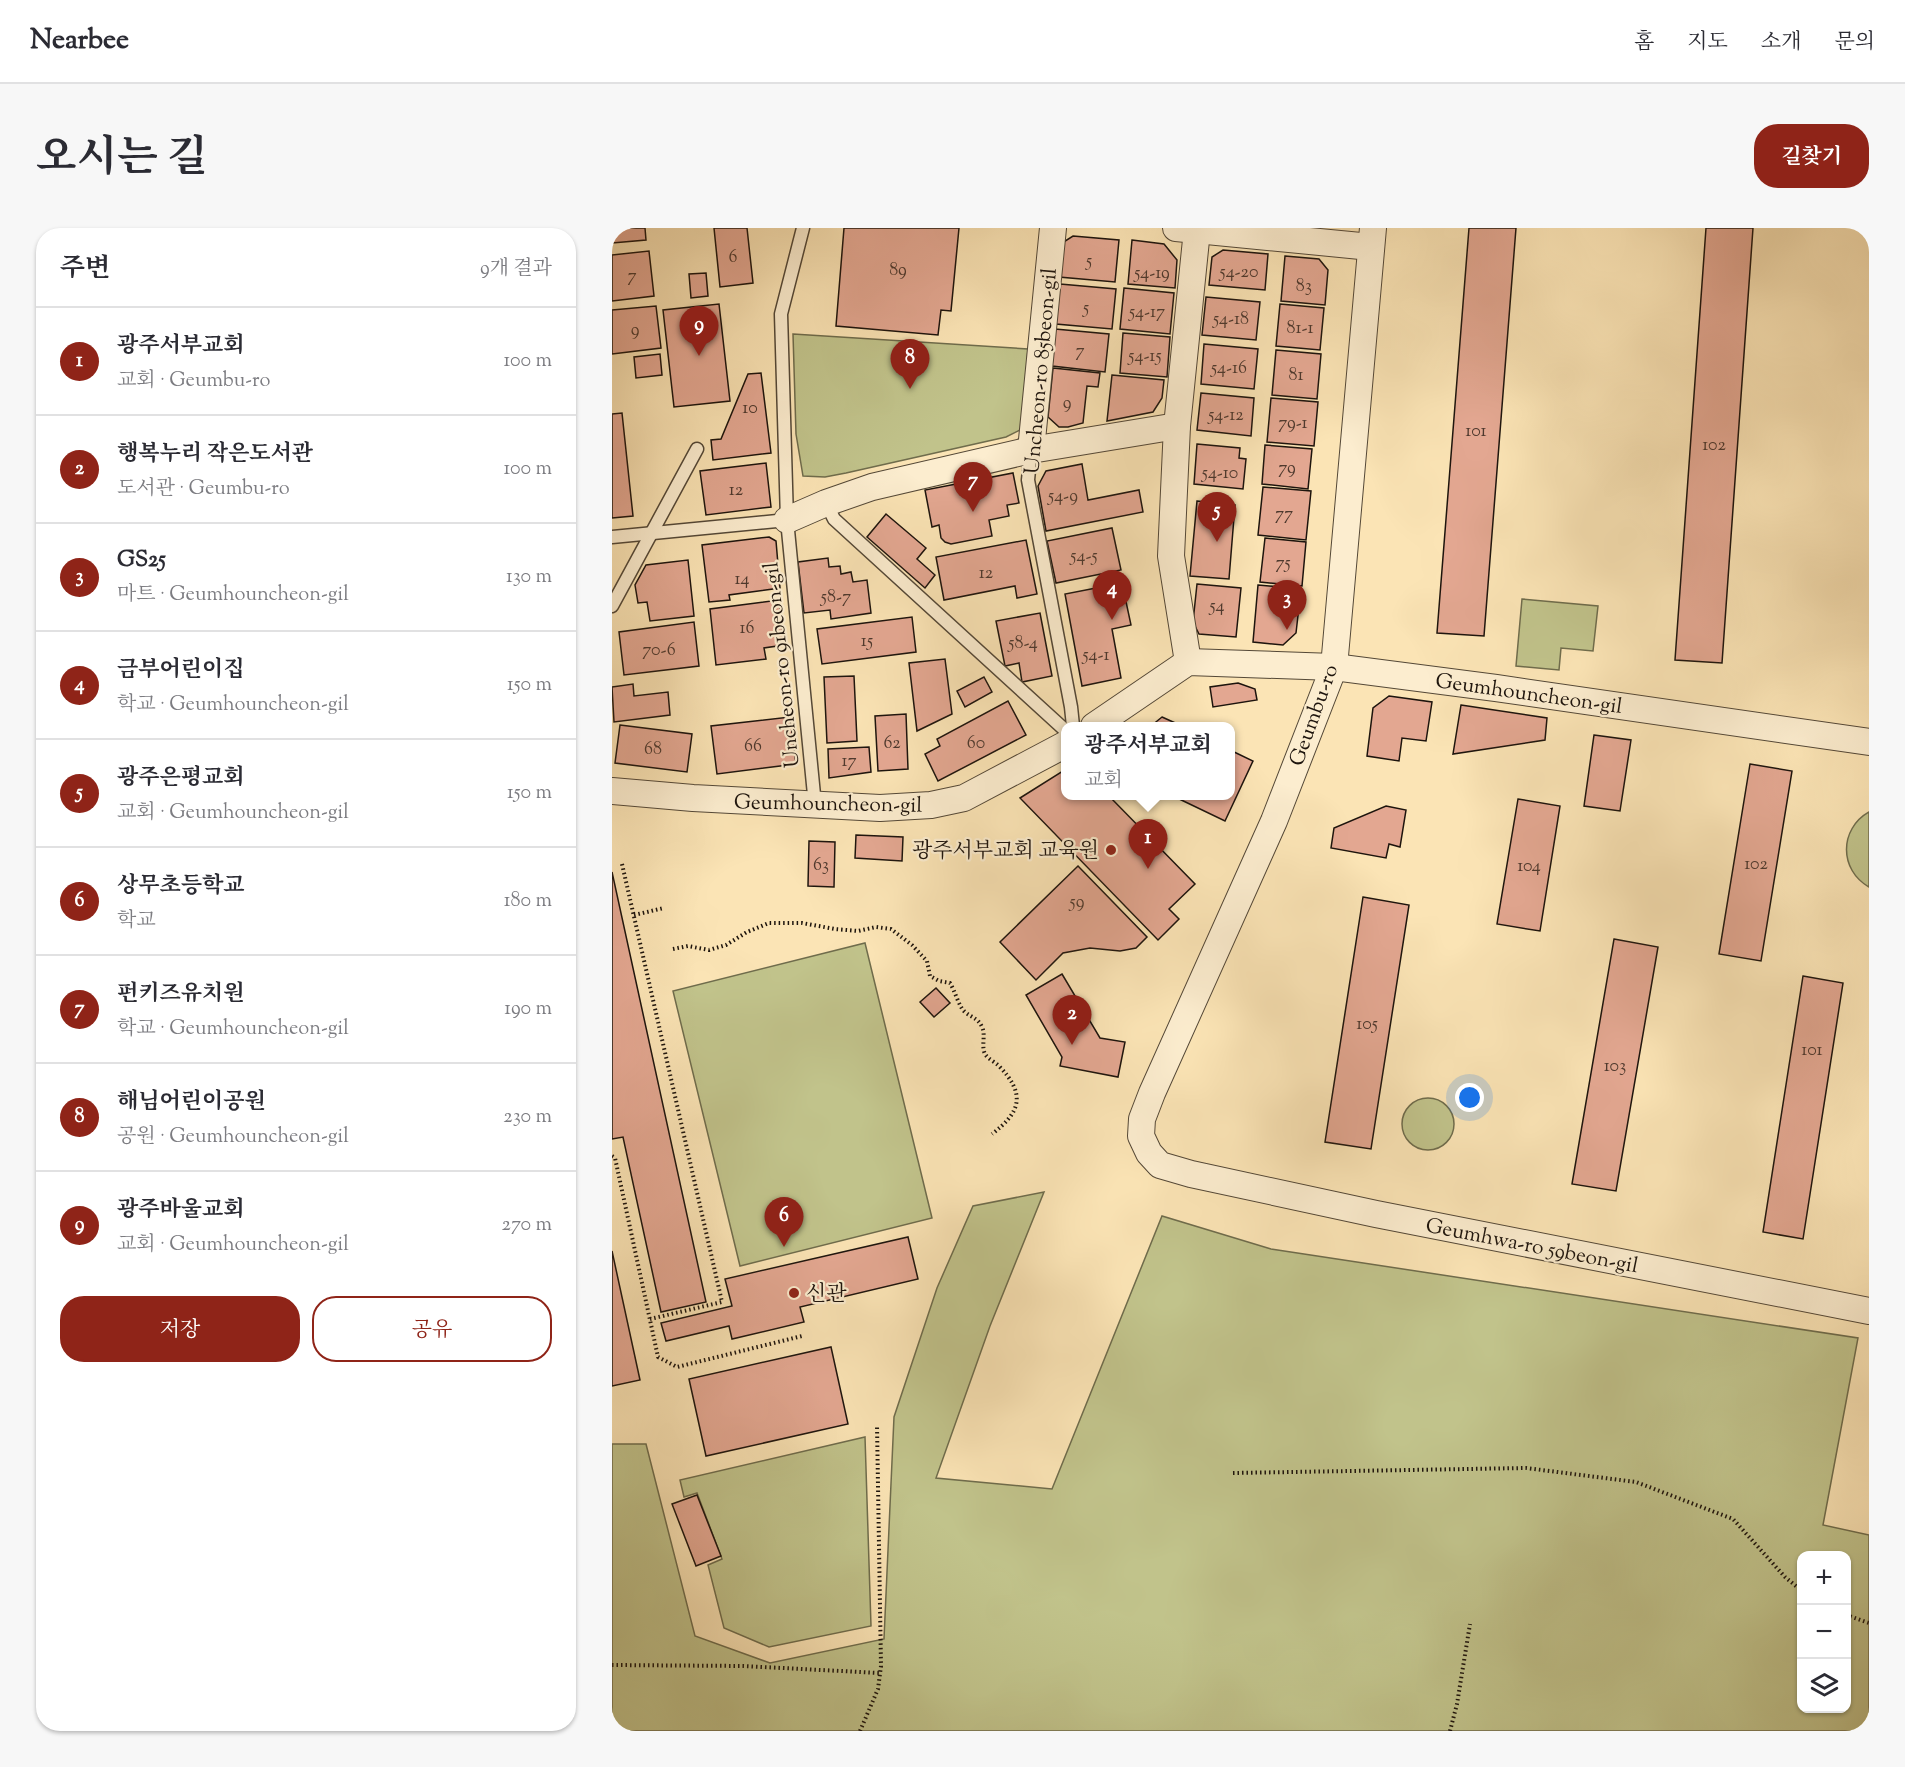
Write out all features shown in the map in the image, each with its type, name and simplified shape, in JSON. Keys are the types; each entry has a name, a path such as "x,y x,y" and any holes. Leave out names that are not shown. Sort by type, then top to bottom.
{"street":[{"name":"Uncheon-ro 85beon-gil","path":"1031,450 1053,228"},
{"path":"1100,722 1188,662 1171,556 1186,229 1372,237"},
{"name":"Geumbu-ro","path":"1141,1136 1142,1119 1152,1092 1274,821 1334,667 1372,237"},
{"path":"787,520 872,487 1031,450 1176,426"},
{"name":"Geumhouncheon-gil","path":"1188,662 1334,667 1869,742"},
{"name":"Geumhouncheon-gil","path":"612,791 693,798 901,808 964,798 1061,746"},
{"name":"Geumhwa-ro 59beon-gil","path":"1141,1136 1149,1152 1160,1166 1191,1174 1376,1214 1869,1311"}],"lane":[{"name":"Uncheon-ro 91beon-gil","path":"803,228 781,314 787,520 815,805"},
{"path":"612,606 697,449"},
{"name":"Uncheon-ro 85beon-gil","path":"1031,450 1028,480 1073,722"},
{"path":"826,503 834,519 1061,727"},
{"path":"612,537 787,520"}],"path":[{"path":"622,864 722,1302 650,1319"},
{"path":"634,915 664,908"},
{"path":"673,950 688,946 709,950 726,945 747,932 769,923 802,923 846,930 876,927 891,929 912,945 927,961 930,976 950,983 964,1012 976,1017 984,1029 985,1054 1008,1076 1017,1090 1018,1101 1013,1113 1005,1125 992,1134"},
{"path":"612,1156 615,1158 658,1358 677,1367 802,1336"},
{"path":"860,1731 878,1689 880,1673 877,1425"},
{"path":"1233,1473 1526,1468 1636,1482 1733,1519 1797,1587"},
{"path":"1851,1617 1869,1623"},
{"path":"1450,1731 1457,1704 1470,1624"},
{"path":"612,1665 742,1666 880,1673"}],"green space":[{"path":"793,334 1028,349 1022,429 1006,437 846,473 825,477 803,476 796,434"},
{"path":"1522,599 1598,606 1593,651 1561,648 1559,670 1516,666"},
{"path":"1869,812 1869,887 1859,880 1852,870 1846,850 1852,828"},
{"path":"865,943 932,1218 740,1266 673,991"},
{"path":"1423,1098 1433,1098 1447,1105 1454,1124 1447,1143 1433,1150 1423,1150 1413,1146 1406,1139 1402,1129 1402,1119 1406,1109 1413,1102"},
{"path":"1044,1192 990,1326 936,1478 1052,1489 1162,1216 1271,1249 1858,1338 1823,1525 1869,1535 1869,1731 612,1731 612,1444 646,1444 695,1636 770,1663 884,1639 894,1417 937,1288 973,1206"},
{"path":"865,1437 871,1626 769,1647 724,1628 708,1565 722,1559 697,1493 684,1497 680,1480"}],"building":[{"path":"612,228 645,228 646,240 612,243"},
{"path":"714,228 747,228 753,283 720,287"},
{"path":"844,228 959,228 951,311 941,310 938,335 836,326"},
{"path":"1469,228 1516,228 1484,636 1437,633"},
{"path":"1706,228 1753,228 1722,663 1675,660"},
{"path":"1073,236 1119,240 1115,282 1059,277 1062,243"},
{"path":"1132,240 1164,244 1177,260 1175,288 1128,284"},
{"path":"1223,250 1268,254 1265,290 1209,285 1212,257"},
{"path":"649,251 654,296 612,301 612,255"},
{"path":"1285,256 1319,259 1328,270 1325,305 1281,301"},
{"path":"706,273 708,296 691,298 689,274"},
{"path":"1060,284 1116,289 1112,329 1056,324"},
{"path":"1124,288 1174,293 1170,334 1120,329"},
{"path":"1206,297 1260,302 1256,340 1202,335"},
{"path":"719,304 730,401 674,407 663,310"},
{"path":"1280,304 1324,308 1320,350 1276,346"},
{"path":"656,306 661,348 612,354 612,310"},
{"path":"1055,329 1109,334 1105,372 1052,366"},
{"path":"1123,333 1170,337 1167,377 1120,373"},
{"path":"1204,344 1258,349 1254,389 1201,384"},
{"path":"1276,350 1321,354 1317,399 1272,395"},
{"path":"660,354 662,375 636,378 634,357"},
{"path":"1053,368 1100,373 1098,387 1087,386 1083,423 1059,427 1048,417"},
{"path":"761,373 771,453 713,460 711,440 721,439 748,374"},
{"path":"1112,375 1164,380 1162,398 1153,412 1107,421"},
{"path":"1201,393 1254,398 1251,436 1197,430"},
{"path":"1271,398 1318,402 1314,446 1267,442"},
{"path":"622,413 633,516 612,518 612,414"},
{"path":"1197,444 1240,448 1239,458 1246,459 1243,489 1194,484"},
{"path":"1265,445 1312,449 1308,489 1262,484"},
{"path":"766,463 771,507 706,515 700,471"},
{"path":"1082,464 1088,500 1139,490 1143,512 1046,531 1038,486 1046,471"},
{"path":"1013,473 1019,503 1007,505 1009,516 989,520 992,536 951,544 941,538 939,525 932,527 925,490"},
{"path":"1263,487 1311,491 1306,540 1258,535"},
{"path":"1197,501 1235,505 1229,579 1190,576"},
{"path":"886,514 926,548 917,559 935,575 925,588 867,537"},
{"path":"1112,528 1121,570 1056,583 1047,541"},
{"path":"769,537 776,541 780,588 729,595 730,600 709,602 702,545"},
{"path":"1265,538 1306,542 1302,586 1260,582"},
{"path":"1026,540 1037,594 1017,598 1015,586 944,600 936,557"},
{"path":"828,558 829,567 840,566 841,574 851,572 853,582 867,580 871,613 831,619 830,610 804,613 798,562"},
{"path":"688,560 694,616 650,621 647,602 638,603 635,585 646,565"},
{"path":"1122,583 1131,625 1112,629 1121,678 1082,686 1065,594"},
{"path":"1197,584 1241,588 1236,637 1199,634 1193,622"},
{"path":"1258,585 1301,589 1296,633 1283,645 1253,642"},
{"path":"779,600 784,645 764,648 766,659 716,665 710,609"},
{"path":"1040,613 1052,676 1022,682 1019,663 1005,666 996,621"},
{"path":"912,617 916,652 822,664 817,629"},
{"path":"694,622 699,666 624,675 619,632"},
{"path":"945,659 952,714 917,731 909,663"},
{"path":"854,676 857,741 827,743 824,677"},
{"path":"984,677 992,692 965,707 957,691"},
{"path":"1238,683 1255,689 1257,700 1213,707 1210,687"},
{"path":"633,684 634,696 668,692 670,715 614,722 612,687"},
{"path":"1389,696 1432,702 1426,741 1402,738 1399,761 1367,756 1373,708"},
{"path":"1008,701 1026,735 938,781 925,754 940,746 937,739"},
{"path":"1461,705 1547,718 1545,740 1453,754"},
{"path":"906,714 908,769 878,771 875,716"},
{"path":"790,717 796,764 717,774 711,726"},
{"path":"1162,717 1173,722 1156,722"},
{"path":"620,725 692,734 687,772 615,763"},
{"path":"1594,735 1631,740 1620,811 1584,806"},
{"path":"869,747 871,772 829,778 828,749"},
{"path":"1235,752 1253,761 1235,800"},
{"path":"1750,764 1792,771 1761,961 1719,954"},
{"path":"1061,772 1061,800 1113,800 1195,884 1169,909 1179,919 1158,940 1020,798"},
{"path":"1518,799 1560,806 1540,931 1497,924"},
{"path":"1181,800 1235,800 1225,821"},
{"path":"1386,806 1406,810 1400,847 1389,844 1386,858 1331,848 1334,828"},
{"path":"856,835 903,837 902,861 855,858"},
{"path":"809,841 835,842 834,887 808,886"},
{"path":"1078,866 1147,937 1136,948 1120,951 1090,948 1063,953 1036,980 1000,942"},
{"path":"612,872 706,1302 661,1312 623,1137 612,1139"},
{"path":"1363,897 1409,905 1371,1149 1325,1142"},
{"path":"1614,939 1658,947 1616,1191 1572,1184"},
{"path":"1062,974 1100,1038 1125,1042 1118,1077 1060,1066 1062,1057 1026,995"},
{"path":"1803,976 1843,983 1803,1239 1763,1232"},
{"path":"936,988 950,1003 934,1017 920,1002"},
{"name":"신관","path":"908,1237 918,1279 800,1307 804,1322 732,1339 729,1326 666,1341 661,1323 732,1306 725,1279"},
{"path":"612,1251 640,1380 612,1386"},
{"path":"831,1347 848,1424 706,1456 689,1379"},
{"path":"697,1495 721,1556 696,1566 672,1504"}],"place":[{"name":"광주바울교회","path":"699,356"},
{"name":"해님어린이공원","path":"910,389"},
{"name":"펀키즈유치원","path":"973,512"},
{"name":"광주은평교회","path":"1217,542"},
{"name":"금부어린이집","path":"1112,620"},
{"name":"GS25","path":"1287,630"},
{"name":"광주서부교회 교육원","path":"1111,850"},
{"name":"광주서부교회","path":"1148,869"},
{"name":"행복누리 작은도서관","path":"1072,1045"},
{"name":"상무초등학교","path":"784,1247"},
{"name":"신관","path":"794,1293"}]}
